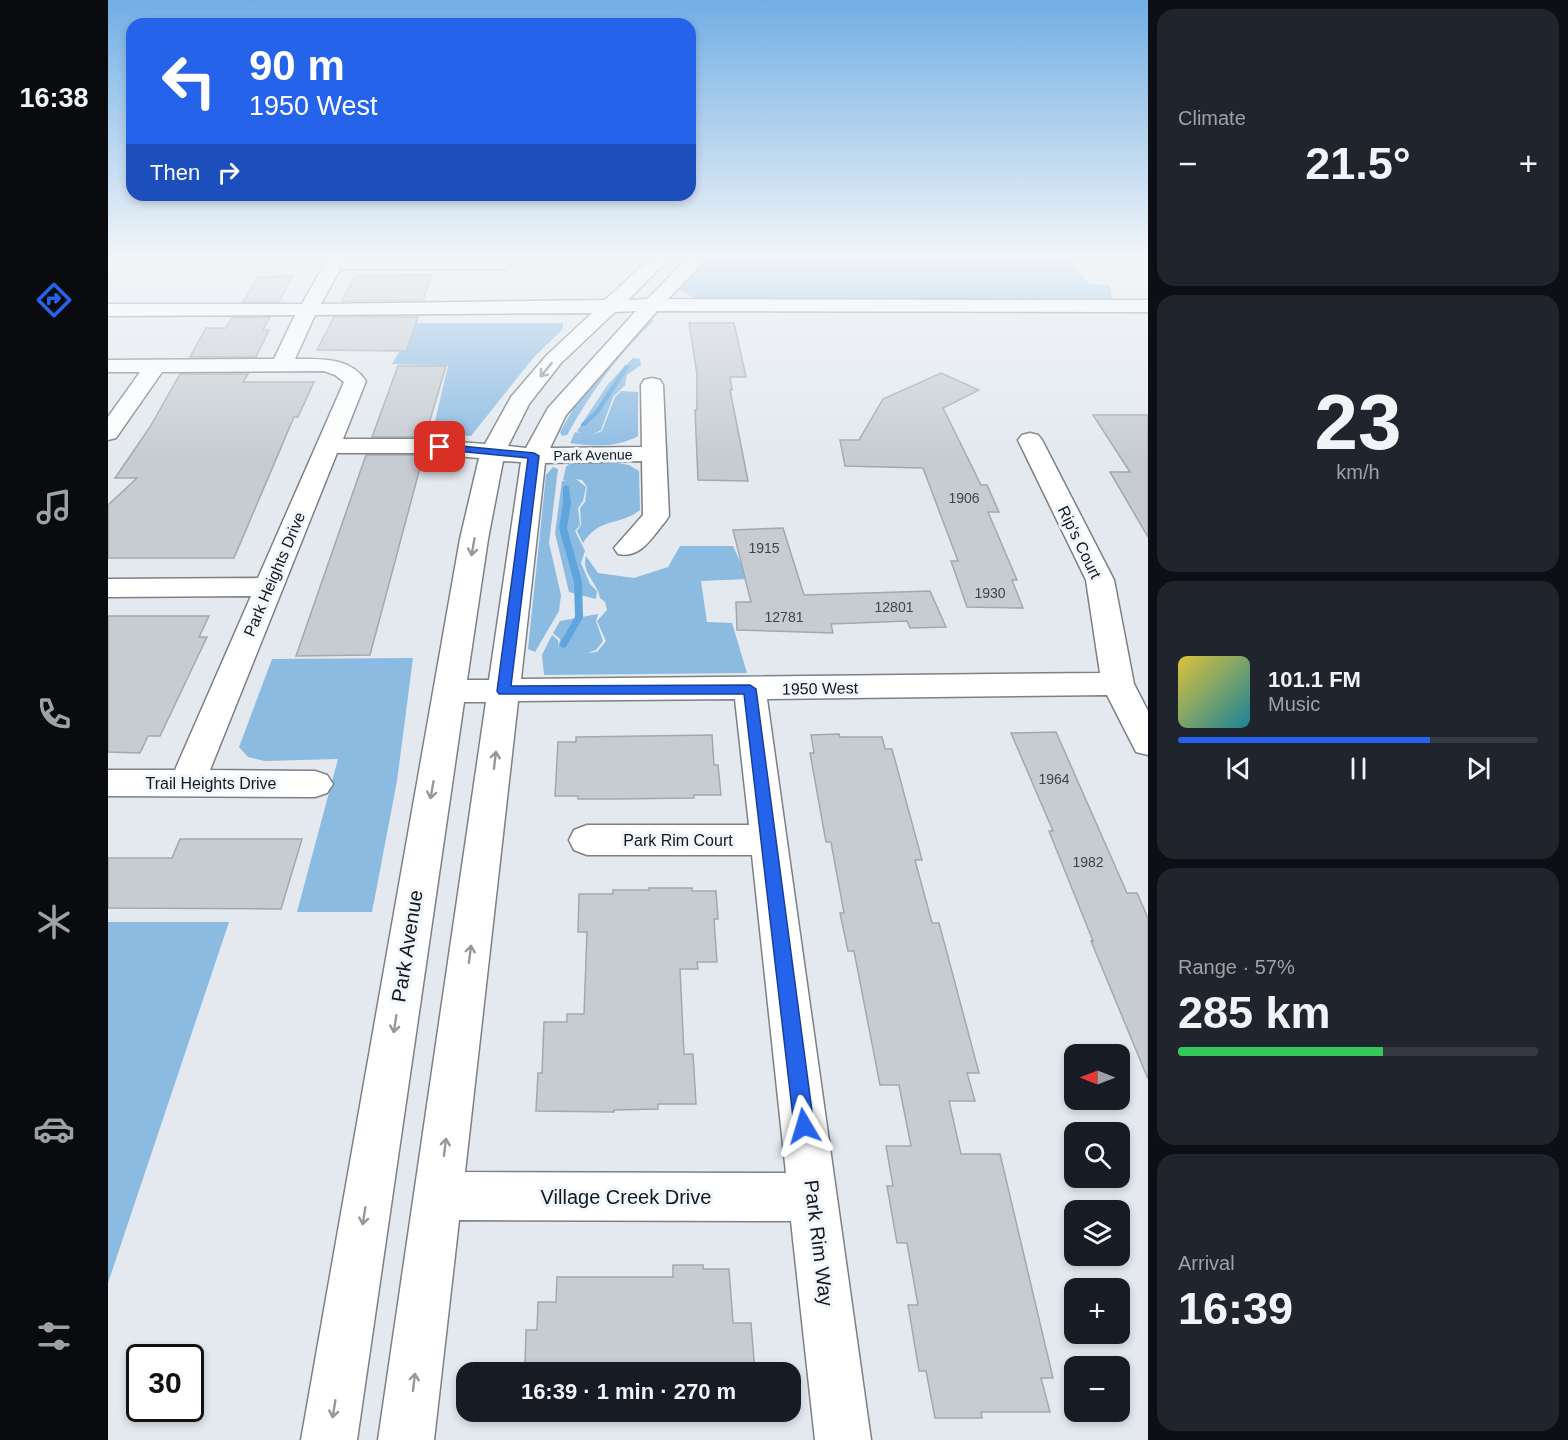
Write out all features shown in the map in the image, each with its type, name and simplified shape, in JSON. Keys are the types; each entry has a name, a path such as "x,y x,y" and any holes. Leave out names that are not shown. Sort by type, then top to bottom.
{"street":[{"path":"108,366 282,364 301,323"},
{"name":"Park Avenue","path":"329,1440 474,539 492,453 519,402 554,359 592,323"},
{"name":"Park Avenue","path":"406,1440 534,456 556,413 636,323"},
{"name":"Park Heights Drive","path":"187,783 267,587 330,446 355,381 343,370 325,365 282,364"},
{"path":"108,433 156,366"},
{"name":"Park Avenue","path":"628,548 656,516 652,385"},
{"name":"Rip's Court","path":"1030,440 1100,580 1118,684 1148,742"},
{"path":"330,446 418,446 492,453"},
{"name":"Park Avenue","path":"492,453 534,456 653,454"},
{"path":"108,588 267,587"},
{"name":"1950 West","path":"449,691 1118,684"},
{"name":"Park Rim Way","path":"750,689 843,1440"},
{"name":"Trail Heights Drive","path":"108,783 315,784"},
{"name":"Park Rim Court","path":"587,840 768,840"},
{"name":"Village Creek Drive","path":"438,1196 813,1197"}],"shaded area":[{"path":"416,323 563,323 563,329 534,357 471,436 432,434 448,366 392,364"},
{"path":"647,323 652,323 618,360 596,388 567,435 562,436 560,432 583,391"},
{"path":"633,358 640,359 641,365 627,375 625,385 613,397 601,430 592,435 602,431 615,397 621,391 638,392 638,436 631,440 605,445 570,443 575,432 581,433 577,431 608,384"},
{"path":"613,462 629,465 639,471 640,510 624,519 596,529 583,543 577,531 581,525 580,508 585,502 587,487 582,480 576,479 586,487 583,501 578,508 580,525 575,531 585,551 581,563 590,584 597,591 596,599 569,592 555,533 562,481 567,480 563,480 566,467 570,463"},
{"path":"553,467 558,469 549,543 561,595 559,611 535,652 528,649 546,475"},
{"path":"680,546 733,546 748,579 701,581 707,622 732,623 747,673 544,675 542,655 552,635 558,640 559,647 560,639 553,633 560,621 598,614 596,621 603,641 596,650 587,653 597,652 606,641 597,621 607,610 586,568 586,556 598,573 634,578 668,567"},
{"path":"413,658 397,781 372,912 297,912 338,759 265,761 248,757 239,747 272,659"},
{"path":"108,922 229,922 108,1283"}],"building":[{"path":"229,323 267,323 263,330 269,330 256,357 190,357 206,328 226,328"},
{"path":"331,323 416,323 406,351 317,350"},
{"path":"689,323 734,323 746,377 730,377 732,390 730,390 748,481 698,480 695,410 697,410 697,374"},
{"path":"398,366 446,366 425,437 372,437"},
{"path":"941,373 979,390 943,408 981,485 987,485 999,512 988,512 1017,580 1012,580 1023,608 967,607 951,561 958,561 923,468 845,466 840,440 859,440 883,399"},
{"path":"180,374 248,374 243,382 314,382 298,417 294,417 234,558 108,558 108,505 137,478 115,478 150,427"},
{"path":"1093,415 1148,415 1148,537 1110,472 1130,472"},
{"path":"366,455 420,455 417,464 421,464 370,655 296,656"},
{"path":"783,528 804,595 930,591 946,627 910,628 907,621 831,624 833,633 737,630 736,602 751,602 733,530"},
{"path":"108,616 209,616 199,637 207,637 160,736 148,736 140,753 108,752"},
{"path":"1056,732 1127,893 1137,893 1148,918 1148,1079 1049,831 1053,831 1011,733"},
{"path":"839,734 840,737 882,737 885,749 892,749 922,860 915,860 932,923 939,923 979,1073 967,1073 975,1101 949,1101 961,1154 1000,1154 1053,1378 1041,1378 1050,1412 981,1412 982,1418 935,1418 926,1371 919,1371 908,1305 918,1305 907,1243 897,1243 887,1186 893,1186 886,1146 911,1146 899,1085 880,1085 854,951 848,951 840,913 844,913 831,842 826,842 810,753 814,753 811,735"},
{"path":"712,735 714,765 718,765 721,795 694,795 694,798 616,799 578,799 578,796 555,796 558,742 576,742 576,737"},
{"path":"180,839 302,839 281,909 108,908 108,858 172,858"},
{"path":"649,888 692,888 692,891 716,891 718,919 714,919 717,962 697,962 698,969 680,969 684,1054 693,1054 696,1104 658,1104 658,1109 614,1110 614,1112 536,1111 538,1073 542,1073 544,1022 567,1022 567,1014 584,1014 587,932 578,932 579,894 613,894 613,890 649,890"},
{"path":"673,1265 703,1265 703,1269 729,1269 733,1323 751,1323 754,1362 525,1362 526,1330 537,1330 538,1302 556,1302 557,1277 673,1277"}],"waterway":[{"path":"583,425 597,412 627,366"},
{"path":"563,645 579,617 578,582 563,528 567,504 566,487"}],"route":[{"path":"440,447 534,456 504,691 750,689 804,1126"}]}
